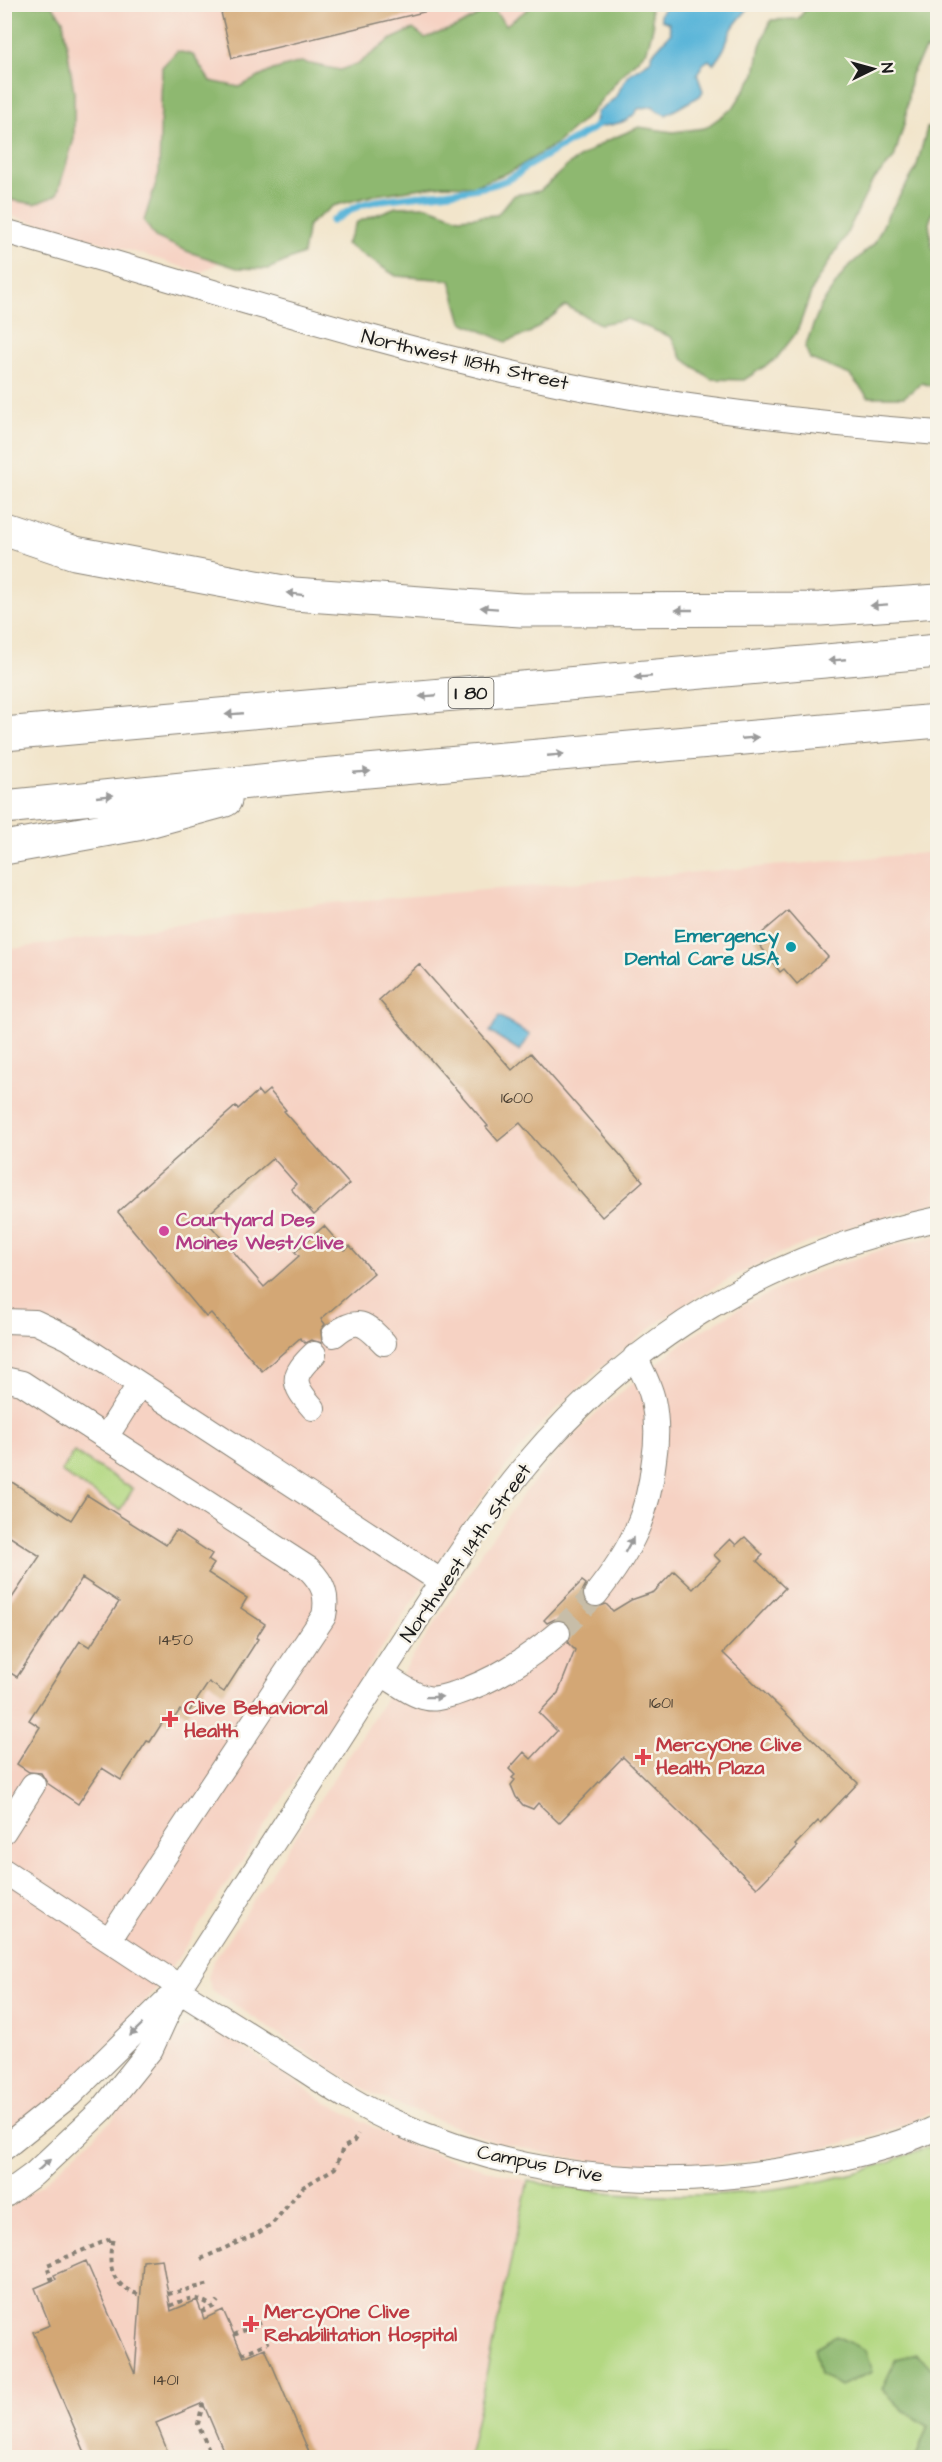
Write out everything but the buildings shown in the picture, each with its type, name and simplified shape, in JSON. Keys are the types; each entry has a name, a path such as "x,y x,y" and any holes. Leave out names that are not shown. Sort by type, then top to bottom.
{"highway":[{"path":"4,529 75,553 294,594 521,610 820,609 938,601"},
{"name":"I 80","path":"4,734 938,651"},
{"path":"4,807 310,776 938,722"},
{"path":"4,848 137,824 310,776"},
{"path":"4,802 46,802"}],"street":[{"name":"Northwest 118th Street","path":"4,231 350,332 442,357 562,384 684,406 780,419 938,433"},
{"name":"Northwest 114th Street","path":"4,2196 34,2174 102,2110 151,2049 179,1988 442,1582 489,1512 563,1424 635,1357 686,1320 761,1280 860,1238 938,1219"},
{"path":"4,1321 34,1322 69,1338 442,1582"},
{"path":"334,1335 347,1324 357,1324 367,1327 384,1343"},
{"path":"313,1407 301,1394 296,1377 297,1370 314,1354"},
{"path":"596,1594 627,1550 643,1518 651,1489 656,1447 653,1401 635,1357"},
{"path":"4,1379 22,1383 309,1569 324,1589 327,1602 324,1616 109,1940"},
{"path":"106,1437 139,1385"},
{"path":"382,1674 428,1699 440,1698 475,1687 494,1678 538,1651 558,1633"},
{"path":"4,1831 33,1785"},
{"name":"Campus Drive","path":"4,1871 336,2090 397,2124 450,2145 561,2172 634,2180 697,2179 784,2171 868,2152 938,2127"},
{"name":"Northwest 114th Street","path":"4,2148 70,2095 179,1988"}],"path":[{"path":"201,2259 258,2233 273,2223 303,2187 335,2168 343,2148 354,2141 358,2134"},
{"path":"52,2280 47,2265 113,2238 110,2254 112,2272 124,2287 140,2295"},
{"path":"168,2294 210,2284"},
{"path":"170,2306 188,2298 201,2298 213,2307"},
{"path":"202,2312 213,2307 218,2301"},
{"path":"234,2335 261,2324"},
{"path":"242,2354 269,2342"},
{"path":"203,2403 198,2424 212,2457"}],"shaded area":[{"path":"4,5 640,5 345,193 200,273 5,214"},
{"path":"937,852 937,1203 864,1222 781,1253 731,1278 653,1326 598,1370 541,1424 491,1485 451,1543 164,1979 113,2041 72,2082 5,2136 5,950 319,904"},
{"name":"MercyOne Clive Health Plaza","path":"937,1236 937,2110 898,2127 818,2150 739,2162 671,2166 601,2162 560,2156 492,2141 375,2095 342,2076 212,1990 208,1978 212,1964 483,1550 522,1496 559,1451 601,1408 664,1358 694,1335 747,1304 808,1275 892,1246"},
{"name":"MercyOne Clive Rehabilitation Hospital","path":"199,2024 211,2027 327,2103 390,2136 446,2158 528,2181 468,2457 9,2457 4,2435 4,2212 43,2184 111,2121 176,2036 188,2026"}],"green space":[{"path":"535,4 650,5 653,27 647,50 620,77 588,116 556,144 512,171 474,186 443,185 375,195 333,206 308,225 303,254 268,269 237,268 189,252 155,237 144,221 159,173 162,67 177,51 193,55 210,81 239,87 273,70 301,62 340,70 359,63 392,39 413,29 425,38 494,10 506,25"},
{"path":"810,4 937,5 937,48 925,50 911,74 905,121 894,158 872,182 845,237 814,285 797,332 776,359 744,380 711,379 682,358 671,337 627,319 600,324 566,306 531,332 506,342 462,322 450,280 396,276 346,244 357,222 396,207 427,206 459,218 497,215 514,195 540,191 568,165 604,142 639,127 673,132 705,128 733,108 755,74 760,46 771,20 798,19"},
{"path":"4,5 52,5 63,20 74,92 74,139 57,195 35,204 5,199"},
{"path":"937,123 937,200 929,223 932,248 937,254 937,388 922,383 904,397 868,397 850,375 810,359 805,347 820,307 847,268 874,244 889,213 916,169 927,128"},
{"path":"74,1452 133,1489 120,1510 61,1472"},
{"path":"933,2145 938,2160 937,2457 468,2458 528,2181 569,2188 655,2195 743,2192 828,2180 868,2169"},
{"path":"836,2336 865,2350 872,2372 840,2386 820,2374 814,2348"},
{"path":"916,2354 937,2372 937,2457 916,2457 928,2426 903,2410 882,2389 896,2359"}],"water":[{"path":"667,5 748,5 748,9 732,29 717,59 713,64 709,60 703,64 697,74 703,91 700,96 666,115 657,111 653,106 638,109 625,121 594,128 597,112 615,98 628,75 650,61 652,54 671,33 669,23 661,20 660,14"},
{"path":"499,1016 530,1035 520,1051 490,1032"}],"waterway":[{"path":"332,221 352,209 381,200 473,189 494,184 512,177 594,128 601,121"}],"tunnel":[{"path":"558,1633 596,1594"}],"place":[{"name":"Emergency Dental Care USA","path":"791,947"},
{"name":"Courtyard Des Moines West/Clive","path":"164,1231"},
{"name":"Clive Behavioral Health","path":"170,1719"},
{"name":"MercyOne Clive Health Plaza","path":"643,1757"},
{"name":"MercyOne Clive Rehabilitation Hospital","path":"251,2324"}]}
